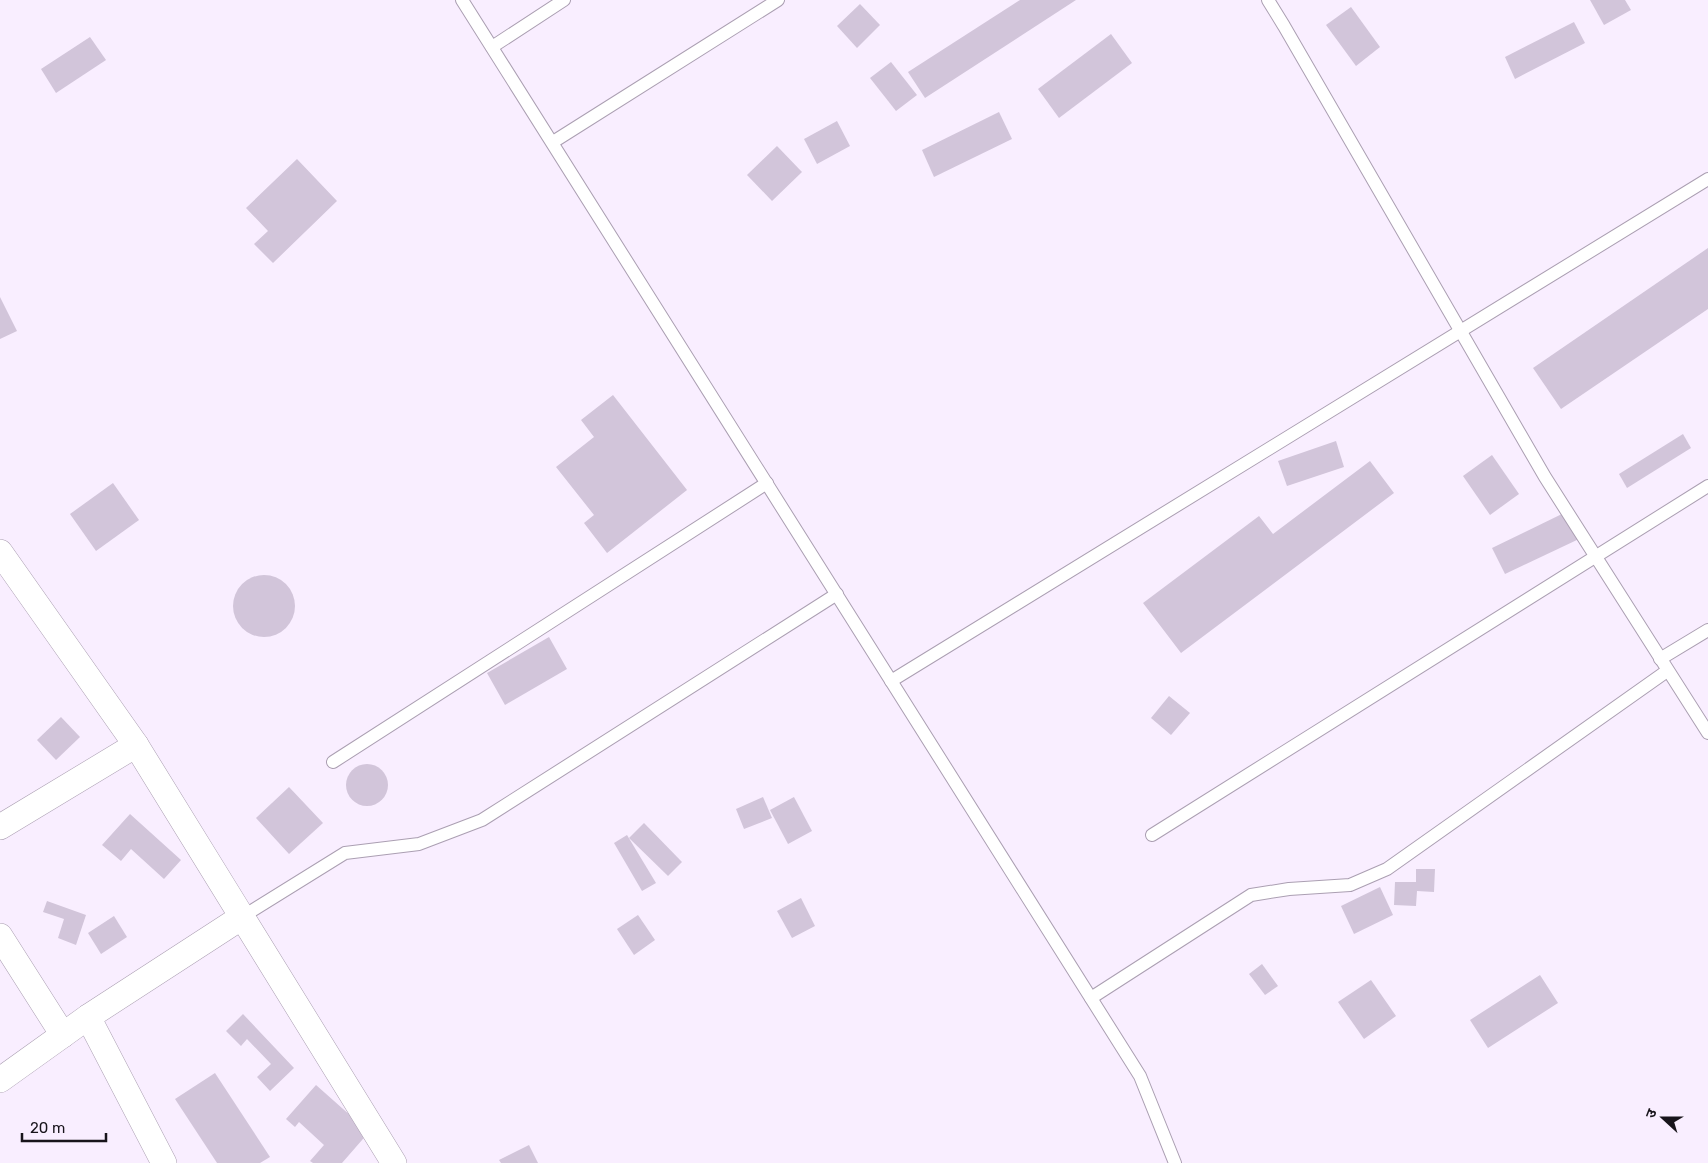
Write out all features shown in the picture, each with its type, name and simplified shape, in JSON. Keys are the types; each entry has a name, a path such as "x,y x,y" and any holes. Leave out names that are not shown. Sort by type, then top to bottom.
{"street":[{"path":"0,552 136,745 394,1163"},
{"path":"0,827 136,745"},
{"path":"0,1080 88,1017 242,917"},
{"path":"0,936 64,1034"},
{"path":"88,1017 164,1163"}],"lane":[{"path":"462,0 1140,1076 1175,1163"},
{"path":"492,48 564,0"},
{"path":"553,142 778,0"},
{"path":"1268,0 1545,477 1708,733"},
{"path":"891,681 1708,179"},
{"path":"333,762 767,483"},
{"path":"1152,835 1708,486"},
{"path":"242,917 345,853 419,844 482,820 837,594"},
{"path":"1660,659 1708,630"},
{"path":"1091,998 1251,895 1289,889 1350,884 1387,869 1667,671"}],"building":[{"path":"1020,0 1076,0 925,98 908,72"},
{"path":"1590,0 1625,0 1631,10 1604,25"},
{"path":"860,4 880,25 857,48 837,26"},
{"path":"1351,7 1380,47 1356,66 1326,25"},
{"path":"1574,22 1585,43 1515,79 1505,57"},
{"path":"1111,34 1132,63 1059,118 1038,89"},
{"path":"90,37 106,60 56,93 41,69"},
{"path":"891,62 917,95 896,111 870,78"},
{"path":"999,112 1012,139 934,177 922,150"},
{"path":"837,121 850,146 817,164 804,139"},
{"path":"777,146 802,172 772,201 747,175"},
{"path":"297,159 337,201 273,263 254,244 268,231 246,208"},
{"path":"1708,248 1708,309 1561,409 1533,368"},
{"path":"0,297 17,331 0,339"},
{"path":"613,395 687,490 607,553 584,523 594,515 556,467 594,437 581,420"},
{"path":"1683,434 1691,448 1627,488 1619,474"},
{"path":"1336,441 1344,467 1287,486 1278,461"},
{"path":"1492,455 1519,494 1490,515 1463,476"},
{"path":"1370,461 1394,493 1181,653 1143,603 1259,516 1273,534"},
{"path":"113,483 139,520 96,551 70,514"},
{"path":"1566,512 1579,539 1505,574 1492,548"},
{"path":"264,575 276,577 286,584 293,594 295,606 293,618 286,628 276,635 264,637 252,635 242,628 235,618 233,606 235,594 242,584 252,577"},
{"path":"549,637 567,669 505,705 487,673"},
{"path":"1169,696 1190,713 1171,735 1151,718"},
{"path":"61,717 80,737 56,760 37,740"},
{"path":"371,764 379,767 385,773 388,785 385,797 379,803 363,806 355,803 349,797 346,781 349,773 355,767"},
{"path":"289,787 323,823 289,854 256,818"},
{"path":"763,797 772,818 744,829 736,809"},
{"path":"794,797 812,831 788,844 770,810"},
{"path":"130,814 181,860 164,879 131,849 121,861 102,845"},
{"path":"644,823 682,862 668,876 629,838"},
{"path":"627,835 656,883 642,891 614,843"},
{"path":"1416,869 1435,869 1434,892 1417,891 1416,906 1394,905 1395,882 1416,882"},
{"path":"1380,887 1393,915 1354,934 1341,906"},
{"path":"801,898 815,926 792,938 777,911"},
{"path":"47,901 86,915 76,945 58,938 64,919 43,912"},
{"path":"638,915 655,940 634,955 617,929"},
{"path":"114,916 127,937 101,954 88,933"},
{"path":"1262,964 1278,986 1265,995 1249,974"},
{"path":"1540,975 1558,1003 1488,1048 1470,1020"},
{"path":"1371,980 1396,1016 1364,1039 1338,1002"},
{"path":"243,1014 294,1068 270,1091 257,1077 271,1064 247,1039 241,1046 226,1031"},
{"path":"215,1073 270,1157 260,1163 217,1163 175,1099"},
{"path":"316,1085 369,1132 342,1163 313,1163 310,1161 324,1145 299,1122 295,1127 286,1119"},
{"path":"529,1145 538,1163 501,1163 499,1160"}]}
